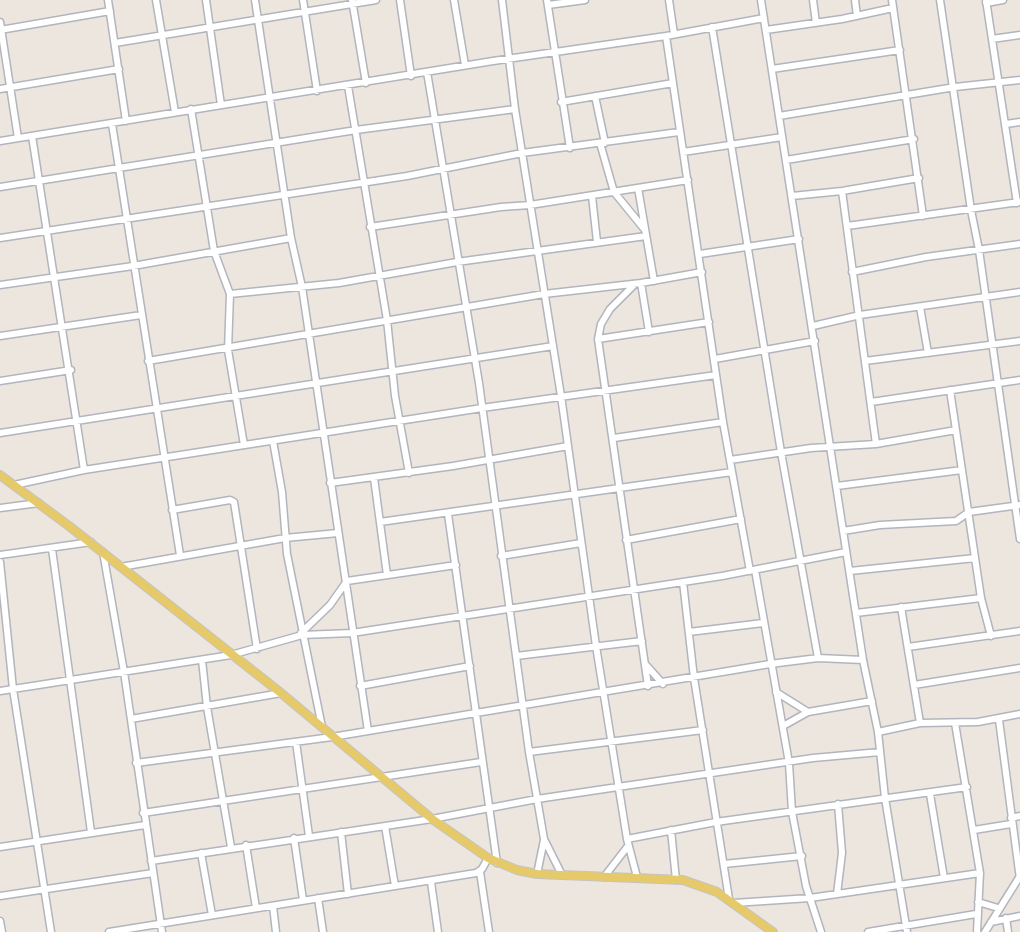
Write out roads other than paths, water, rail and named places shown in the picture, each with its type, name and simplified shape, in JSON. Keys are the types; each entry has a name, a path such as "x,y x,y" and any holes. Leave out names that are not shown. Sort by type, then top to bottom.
{"main road":[{"path":"0,475 91,542 281,693 432,819 488,858 497,863 537,874 637,877 702,885 732,901 773,932"}],"street":[{"path":"108,0 126,121"},
{"path":"156,0 175,112"},
{"path":"206,0 221,105"},
{"path":"255,0 291,238 302,287 322,434 347,581 352,633 368,731"},
{"path":"303,0 317,91"},
{"path":"115,43 161,34 259,21 352,2 376,0"},
{"path":"400,0 411,76"},
{"path":"454,0 465,65"},
{"path":"502,0 515,109 561,396 588,595 627,842 637,877"},
{"path":"570,148 547,3 585,0"},
{"path":"669,0 674,34"},
{"path":"761,0 863,660 878,732 885,798 907,932"},
{"path":"813,0 816,23"},
{"path":"855,0 858,16"},
{"path":"892,0 914,139 923,216"},
{"path":"940,0 955,87 971,210 980,250 984,297 1018,506 1020,538"},
{"path":"847,226 1019,202 986,2 1003,0"},
{"path":"352,2 366,83"},
{"path":"766,30 858,16 893,8"},
{"path":"1,30 110,11"},
{"path":"0,141 411,76 509,58 554,54 666,36 764,18"},
{"path":"0,22 18,138"},
{"path":"712,27 781,452 818,658"},
{"path":"992,39 1020,35"},
{"path":"666,36 723,422 783,726 789,763 792,812 810,898 821,932"},
{"path":"772,69 900,50"},
{"path":"0,89 119,69"},
{"path":"427,72 482,408 529,752 544,839 562,875"},
{"path":"779,116 907,94 1020,80"},
{"path":"561,102 673,83"},
{"path":"348,86 387,320 399,422 409,473"},
{"path":"595,96 614,192 646,233"},
{"path":"0,187 356,130 515,109"},
{"path":"191,110 214,250 230,294 228,350 244,446"},
{"path":"1006,124 1020,122"},
{"path":"112,124 180,555"},
{"path":"0,238 444,169 522,153 679,132"},
{"path":"32,136 71,370 84,470"},
{"path":"683,152 782,137"},
{"path":"786,160 914,139"},
{"path":"1012,163 1020,162"},
{"path":"792,196 842,191 919,177"},
{"path":"370,227 688,180"},
{"path":"638,188 654,280"},
{"path":"842,191 876,444"},
{"path":"592,196 597,242"},
{"path":"230,294 380,276 646,233"},
{"path":"0,285 133,266 291,238"},
{"path":"700,254 799,238"},
{"path":"852,272 1020,244"},
{"path":"148,361 228,350 544,294 639,283 702,272"},
{"path":"639,283 649,332"},
{"path":"639,283 610,309 601,324 598,339 648,686"},
{"path":"813,326 860,315 1020,292"},
{"path":"920,307 928,353"},
{"path":"0,336 141,315"},
{"path":"598,339 709,322"},
{"path":"715,359 815,341"},
{"path":"865,361 1020,341"},
{"path":"0,433 235,394 553,346"},
{"path":"0,381 71,370"},
{"path":"14,485 84,470 606,389 716,375"},
{"path":"871,402 1020,380"},
{"path":"950,390 981,598 991,636"},
{"path":"614,438 723,422"},
{"path":"730,460 831,446 876,444 956,430"},
{"path":"273,441 282,492 285,538 322,727"},
{"path":"330,483 409,473 568,446"},
{"path":"837,486 962,470"},
{"path":"380,522 732,472"},
{"path":"374,478 387,575"},
{"path":"172,510 230,500 235,507 239,547 257,649"},
{"path":"0,508 39,503"},
{"path":"843,531 880,525 956,521 969,512 1018,506"},
{"path":"448,514 464,615 481,762 497,863"},
{"path":"626,540 741,519"},
{"path":"121,567 285,538 338,532"},
{"path":"0,555 91,542"},
{"path":"501,556 581,543"},
{"path":"52,549 72,680 91,832"},
{"path":"103,552 124,672 162,932"},
{"path":"0,691 231,655 302,634 352,633 682,582 846,552"},
{"path":"850,572 975,558"},
{"path":"0,562 13,689 51,932"},
{"path":"302,634 330,605 347,581 456,566"},
{"path":"682,582 709,775 732,901 810,898 980,873"},
{"path":"856,613 981,598"},
{"path":"901,607 920,723"},
{"path":"689,632 763,623"},
{"path":"908,647 1020,632"},
{"path":"516,656 642,641"},
{"path":"136,763 332,737 663,684 770,664 818,658 863,660"},
{"path":"202,660 207,707 231,847"},
{"path":"645,664 663,684"},
{"path":"360,686 470,666"},
{"path":"914,685 1020,668"},
{"path":"776,692 808,711"},
{"path":"130,718 281,693"},
{"path":"783,726 808,711 872,701"},
{"path":"878,732 920,723 999,720 1020,714"},
{"path":"985,932 998,908 1020,877 999,720"},
{"path":"955,723 975,830 980,873 976,914 977,932"},
{"path":"529,752 703,730"},
{"path":"296,742 309,836"},
{"path":"150,861 231,847 432,819 537,799 813,758 880,752"},
{"path":"143,813 481,762"},
{"path":"604,877 627,842 671,830 967,787"},
{"path":"930,794 944,878"},
{"path":"837,894 842,860 838,804"},
{"path":"975,830 1011,821 1020,816"},
{"path":"0,847 145,825"},
{"path":"385,826 395,886"},
{"path":"671,830 676,880"},
{"path":"341,832 348,894"},
{"path":"294,838 303,900"},
{"path":"537,874 544,839"},
{"path":"246,845 256,908"},
{"path":"201,853 212,915"},
{"path":"724,864 801,856"},
{"path":"488,858 480,872 489,932"},
{"path":"110,932 303,900 431,882 480,872"},
{"path":"0,896 153,873"},
{"path":"431,882 438,932"},
{"path":"318,898 324,932"},
{"path":"978,902 998,908"},
{"path":"273,906 276,932"},
{"path":"868,932 976,914"},
{"path":"991,922 1020,916"},
{"path":"1006,918 1008,932"},
{"path":"0,921 2,932"}]}
